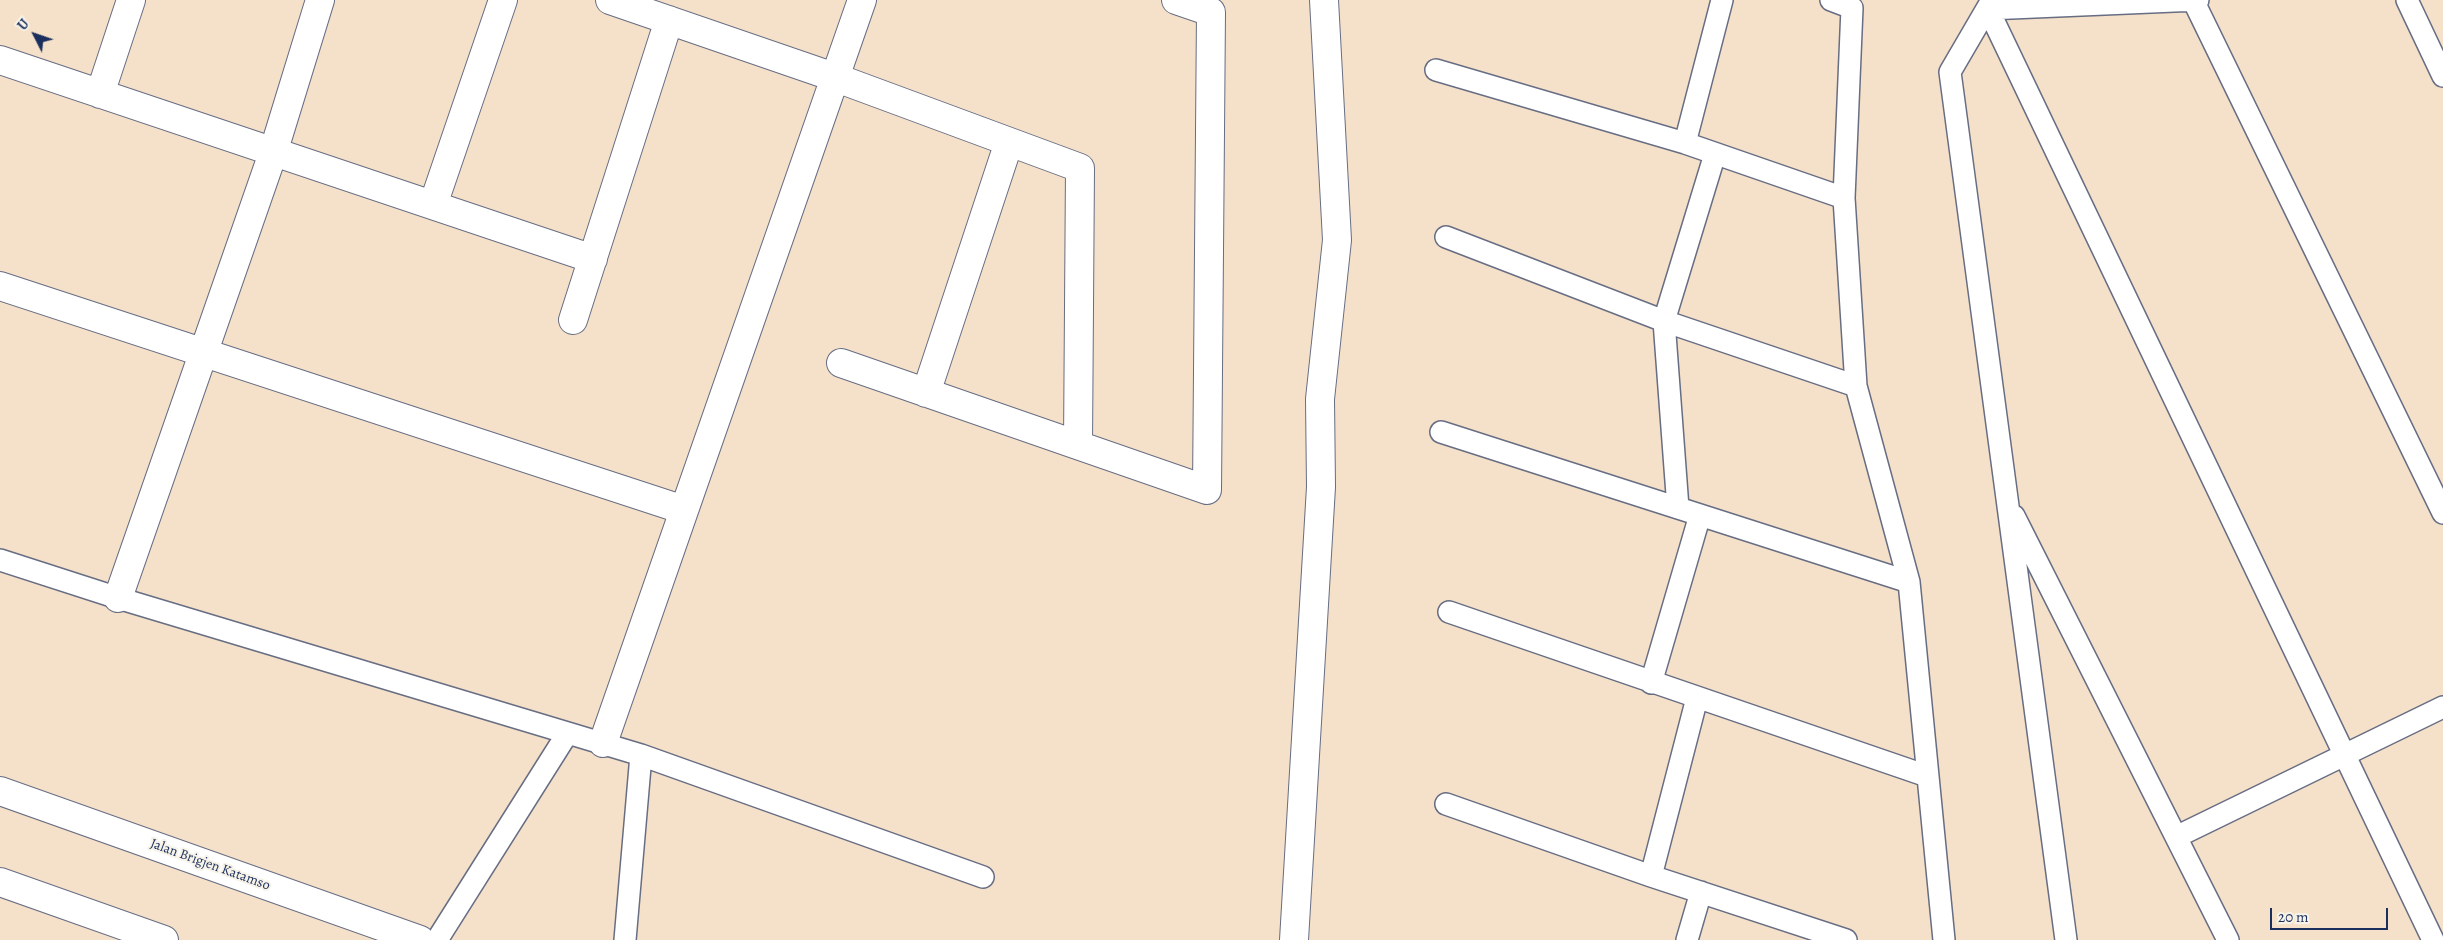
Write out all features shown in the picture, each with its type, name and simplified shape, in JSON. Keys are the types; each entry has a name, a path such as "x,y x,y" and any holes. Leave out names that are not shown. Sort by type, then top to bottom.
{"main road":[{"path":"100,94 131,0"},
{"path":"118,598 273,153 320,0"},
{"path":"433,205 503,0"},
{"path":"610,0 834,77 1080,168 1078,445"},
{"path":"603,742 862,0"},
{"path":"841,363 1207,490 1211,12 1176,0"},
{"path":"1294,940 1321,487 1320,399 1337,240 1324,0"},
{"path":"573,320 669,20"},
{"path":"0,60 273,153 593,258"},
{"path":"926,393 1009,142"},
{"path":"0,286 684,510"},
{"name":"Jalan Brigjen Katamso","path":"0,791 420,940"},
{"path":"0,882 164,940"}],"lane":[{"path":"1685,143 1722,0"},
{"path":"1831,0 1852,8 1844,198 1856,386 1909,582 1944,940"},
{"path":"2193,0 2443,512"},
{"path":"1990,4 2198,0"},
{"path":"2406,0 2443,76"},
{"path":"1990,4 1950,72 2066,940"},
{"path":"1990,4 2433,940"},
{"path":"1436,70 1685,143 1844,198"},
{"path":"1678,508 1664,321 1715,154"},
{"path":"1446,237 1664,321 1856,386"},
{"path":"1441,432 1909,582"},
{"path":"2006,500 2228,940"},
{"path":"1651,683 1700,515"},
{"path":"0,560 118,598 567,734 603,742 641,754 983,877"},
{"path":"1449,612 1651,683 1927,776"},
{"path":"1651,876 1697,698"},
{"path":"2176,837 2443,707"},
{"path":"437,940 567,734"},
{"path":"626,940 641,754"},
{"path":"1446,804 1651,876 1846,940"},
{"path":"1687,940 1701,892"}]}
